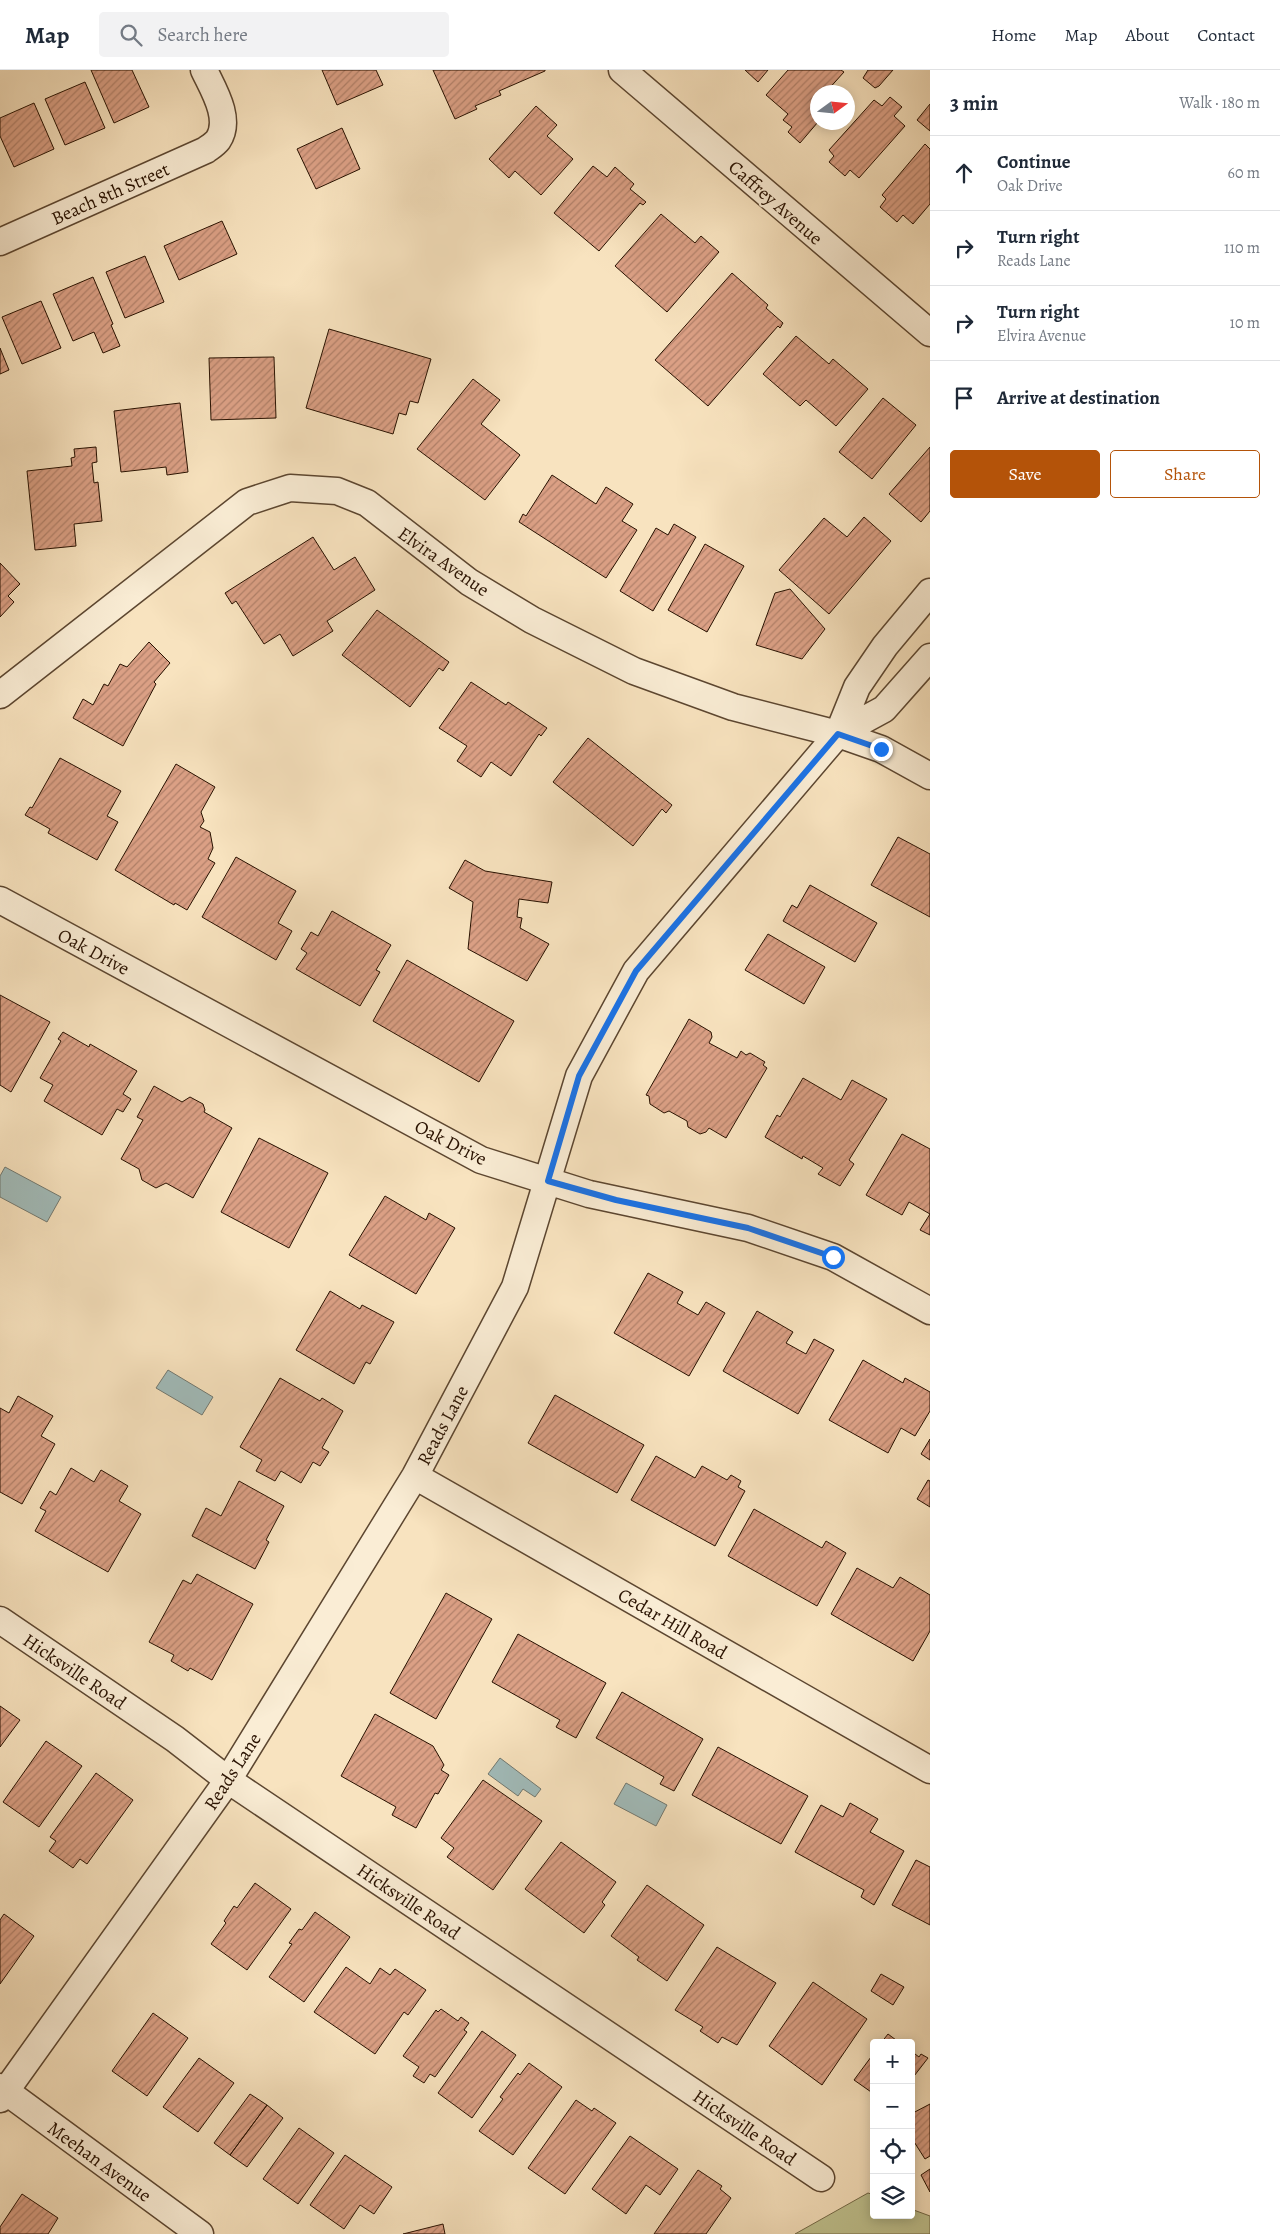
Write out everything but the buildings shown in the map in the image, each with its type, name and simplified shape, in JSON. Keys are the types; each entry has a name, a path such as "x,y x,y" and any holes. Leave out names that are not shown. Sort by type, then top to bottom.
{"street":[{"name":"Beach 8th Street","path":"0,242 206,150 218,140 223,126 220,106 204,70"},
{"name":"Caffrey Avenue","path":"622,70 930,333"},
{"name":"Elvira Avenue","path":"0,695 247,502 290,488 337,491 367,503 469,582 532,620 634,671 733,707 838,734 881,749 930,776"},
{"name":"Reads Lane","path":"2,2092 228,1780 415,1476 515,1287 579,1076 636,971 838,734 857,687 885,646 930,592"},
{"name":"Reads Lane","path":"838,734 884,709 930,657"},
{"name":"Oak Drive","path":"0,900 481,1160 616,1200 748,1228 833,1257 930,1312"},
{"name":"Cedar Hill Road","path":"415,1476 930,1770"},
{"name":"Hicksville Road","path":"0,1620 176,1739 228,1780 821,2178"},
{"name":"Meehan Avenue","path":"2,2092 200,2234"}],"green space":[{"path":"868,2193 870,2194 870,2219 915,2219 915,2210 930,2216 930,2234 795,2234"}],"water":[{"path":"5,1167 61,1197 47,1222 0,1197 0,1176"},
{"path":"168,1370 213,1397 202,1415 156,1388"},
{"path":"500,1758 541,1789 535,1797 523,1789 518,1796 488,1774"},
{"path":"626,1783 667,1805 656,1826 614,1804"}],"route":[{"path":"833,1257 748,1228 589,1194 548,1181 579,1076 636,971 838,734 881,749"}]}
